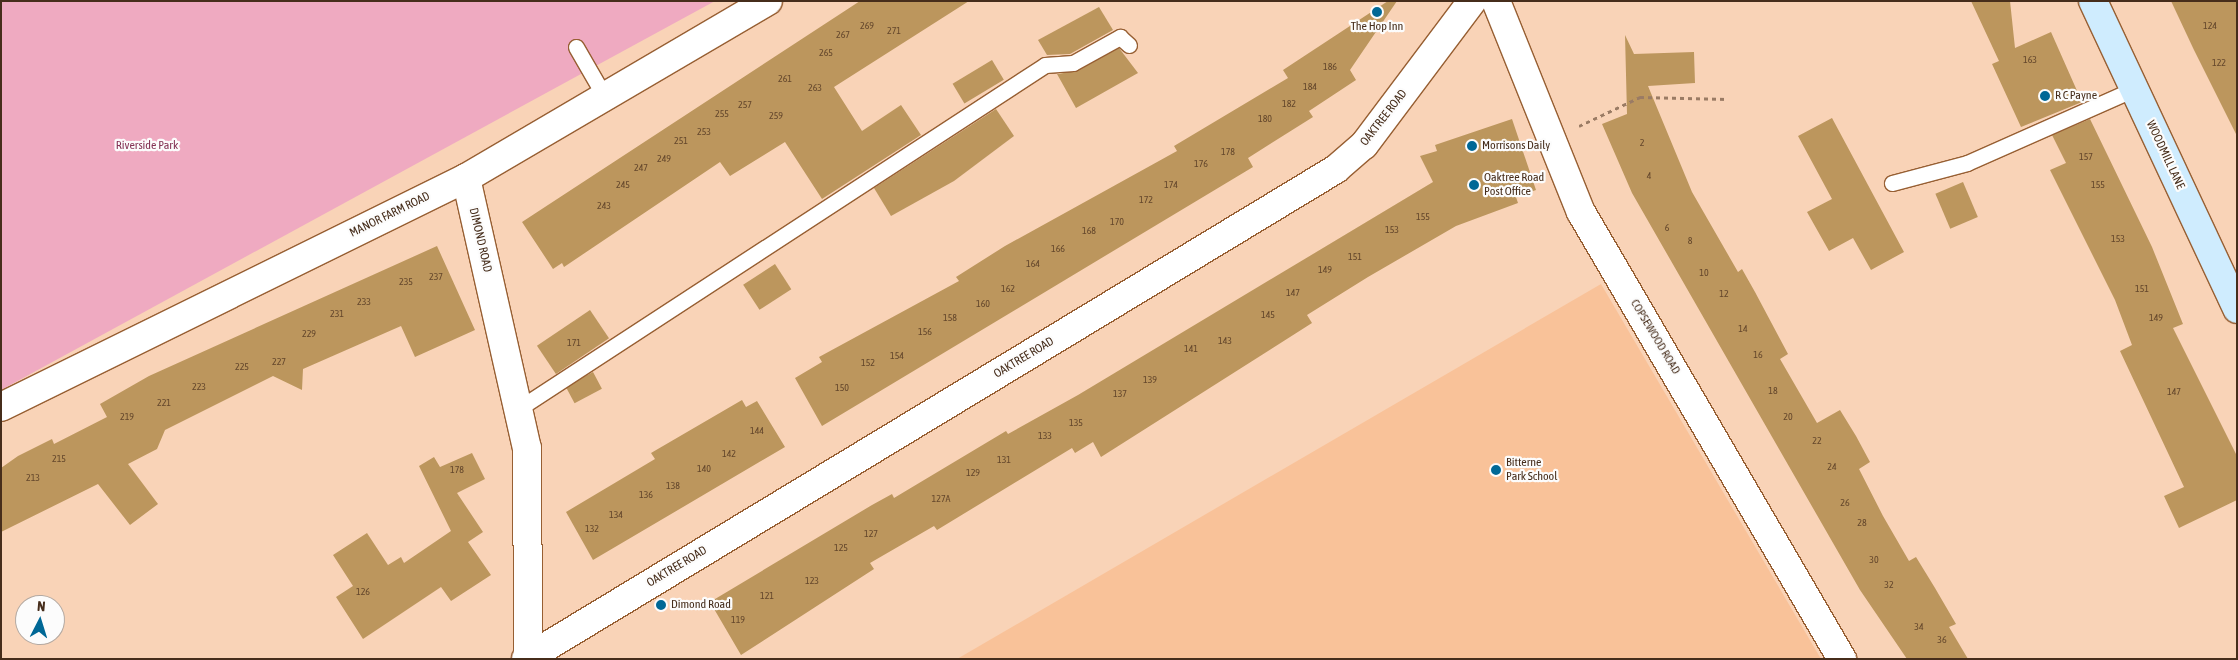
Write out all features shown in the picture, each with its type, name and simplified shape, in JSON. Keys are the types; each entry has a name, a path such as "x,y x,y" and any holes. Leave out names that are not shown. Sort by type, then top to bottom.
{"street":[{"name":"MANOR FARM ROAD","path":"1,408 466,178 606,99 768,1"},
{"name":"OAKTREE ROAD","path":"527,658 1336,169 1364,145 1472,1"},
{"name":"COPSEWOOD ROAD","path":"1496,1 1581,212 1842,659"},
{"name":"WOODMILL LANE","path":"2093,1 2237,308"},
{"name":"DIMOND ROAD","path":"466,178 527,448 527,658"}],"lane":[{"path":"518,409 1046,65 1073,63 1120,37 1129,45"},
{"path":"576,47 606,99"},
{"path":"1892,183 1967,163 2134,89"}],"path":[{"path":"1551,139 1640,97 1728,100"}],"shaded area":[{"name":"Bitterne Park School","path":"1601,284 1821,659 957,659"}],"green space":[{"name":"Riverside Park","path":"1,1 715,1 1,390"}],"building":[{"path":"860,1 969,1 834,87 862,131 901,105 921,135 822,199 785,142 730,176 720,162 564,267 562,263 553,269 522,222"},
{"path":"1388,1 1397,1 1350,70 1356,80 1309,111 1313,117 1248,158 1253,167 822,426 795,378 822,362 819,357 959,281 956,277 1005,246 1177,151 1174,146 1288,78 1283,70"},
{"path":"1971,1 2010,1 2015,48 2051,32 2082,102 2021,127 1992,64 1999,61"},
{"path":"2171,1 2237,1 2237,136 2194,50"},
{"path":"1099,7 1113,30 1070,54 1047,55 1038,40"},
{"path":"1625,35 1634,54 1694,52 1695,83 1648,86 1692,192 1738,272 1742,269 1755,292 1788,354 1780,359 1817,423 1840,410 1856,436 1870,462 1859,469 1909,561 1916,557 1956,624 1949,627 1968,659 1907,659 1860,590 1632,193 1602,124 1627,114"},
{"path":"1119,48 1138,73 1076,108 1057,74 1077,71"},
{"path":"992,60 1004,80 964,103 953,84"},
{"path":"996,109 1014,136 954,181 891,216 874,188"},
{"path":"1832,118 1904,252 1871,270 1853,238 1829,251 1807,212 1832,199 1798,136"},
{"path":"1512,119 1536,190 1516,197 1518,203 1456,226 1368,277 1307,315 1312,323 1101,457 1093,442 1075,453 1072,448 937,530 934,526 870,563 874,569 741,655 710,602 872,505 892,494 894,498 1006,431 1008,434 1078,395 1433,182 1420,156 1437,151 1435,145"},
{"path":"2090,119 2152,247 2183,324 2173,328 2237,456 2237,500 2179,528 2164,496 2184,487 2120,351 2132,345 2115,300 2050,170 2066,163 2052,135"},
{"path":"1963,182 1978,217 1950,229 1935,194"},
{"path":"437,246 475,330 415,357 401,326 303,369 302,390 273,376 165,430 157,449 128,464 158,504 130,525 98,484 1,532 1,468 18,456 52,439 54,444 107,417 100,404 149,376"},
{"path":"775,264 791,289 759,310 743,285"},
{"path":"590,310 609,338 556,374 537,346"},
{"path":"593,372 602,389 575,403 566,387"},
{"path":"742,400 746,407 757,401 785,447 593,560 566,512 655,459 651,453"},
{"path":"472,453 485,479 457,493 483,532 468,542 491,575 451,601 441,587 363,639 336,597 353,586 333,555 367,533 388,565 401,557 404,563 451,531 419,466 434,457 440,467"}],"place":[{"name":"The Hop Inn","path":"1377,12"},
{"name":"R C Payne","path":"2045,96"},
{"name":"Morrisons Daily","path":"1472,146"},
{"name":"Oaktree Road Post Office","path":"1474,185"},
{"name":"Bitterne Park School","path":"1496,470"},
{"name":"Dimond Road","path":"661,605"}]}
